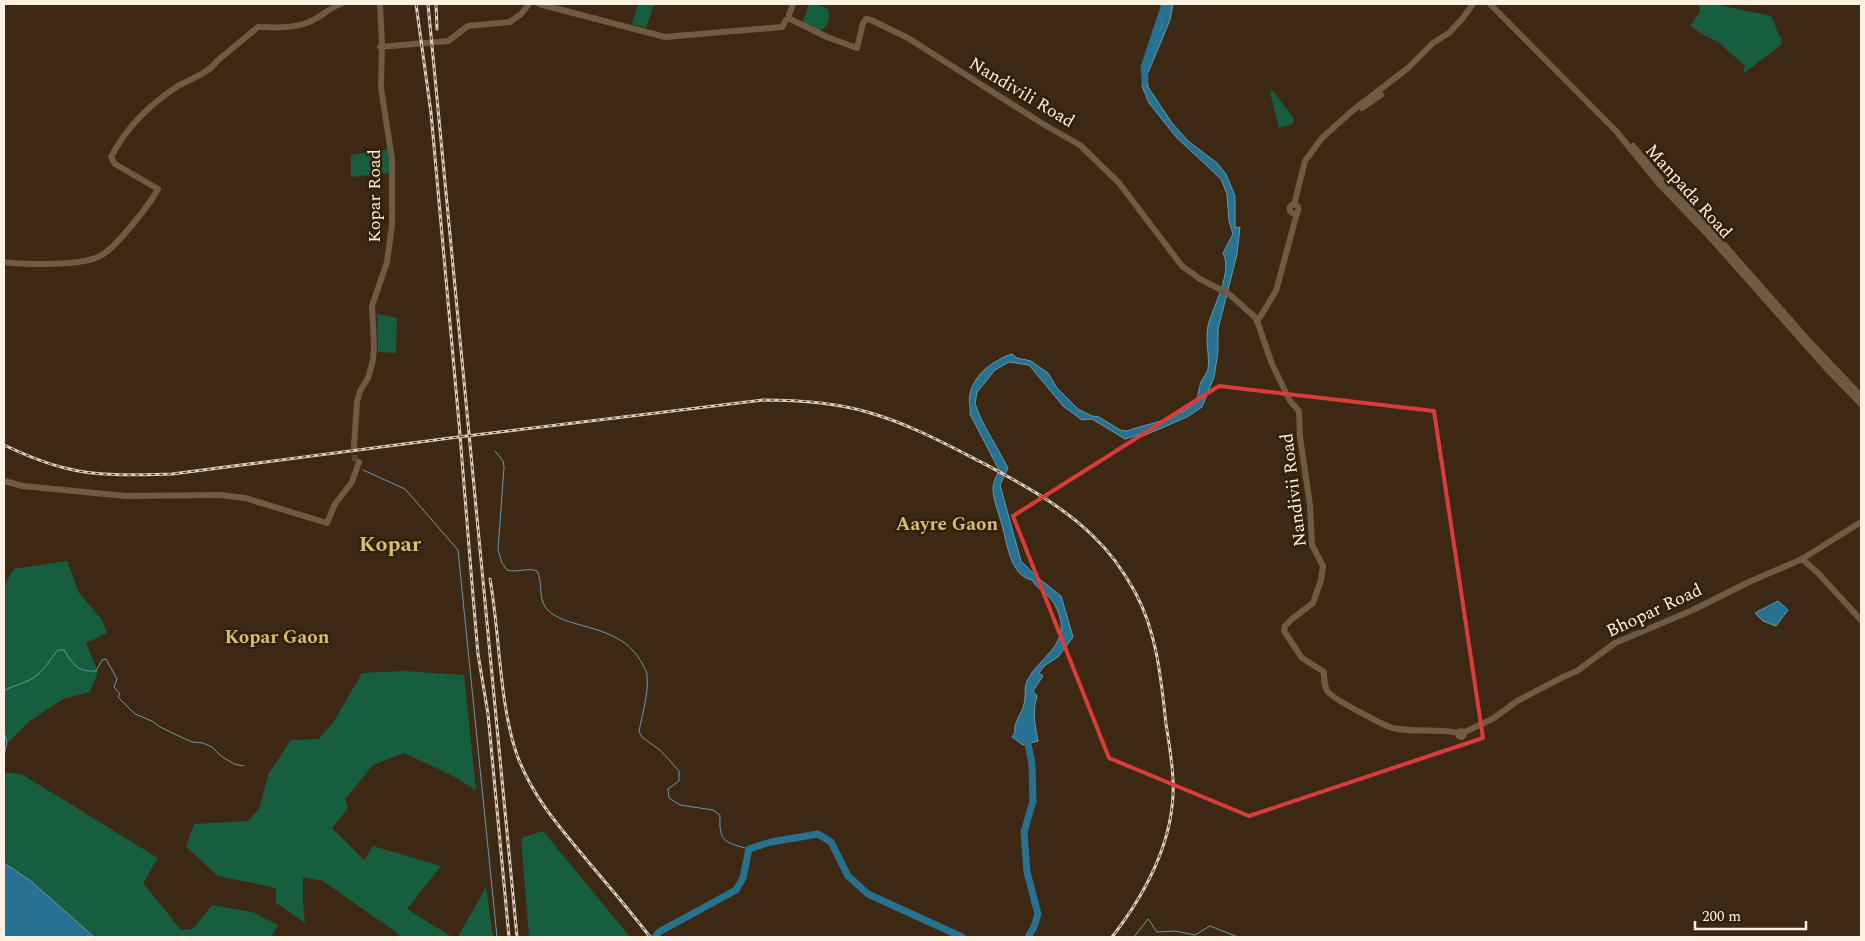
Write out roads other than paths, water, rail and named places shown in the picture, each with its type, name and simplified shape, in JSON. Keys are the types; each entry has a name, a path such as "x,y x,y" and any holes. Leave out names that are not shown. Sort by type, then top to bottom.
{"street":[{"path":"4,262 19,264 77,262 96,258 107,252 150,203 158,188 114,164 111,156 116,146 154,102 213,67 217,61 260,27 297,26 316,19 330,8 341,4"},
{"name":"Kopar Road","path":"355,445 355,410 360,391 368,378 373,360 372,306 387,262 392,225 392,159 381,88 383,47 378,44 375,4"},
{"path":"380,4 383,47 448,42 468,26 507,22 520,16 528,4"},
{"path":"539,4 665,37 752,28 772,29 782,27 788,18 793,4"},
{"path":"1256,320 1272,291 1295,210 1303,165 1308,154 1338,122 1408,68 1426,48 1455,27 1473,4"},
{"name":"Manpada Road","path":"1490,4 1503,15"},
{"name":"Manpada Road","path":"1494,4 1527,40 1617,130 1660,185 1739,268 1821,362 1861,404"},
{"name":"Nandivili Road","path":"788,18 827,37 857,48 863,23 866,19 871,20 908,38 1076,143 1118,183 1182,266 1217,288"},
{"name":"Manpada Road","path":"1638,155 1713,232 1807,339 1861,396"},
{"name":"Nandivii Road","path":"1217,288 1229,294 1256,320 1272,364 1290,401 1299,411 1300,436 1310,505 1312,545 1323,566 1321,580 1313,603 1292,619 1285,626 1284,631 1302,658 1324,672 1327,690 1342,702 1392,728 1461,733"},
{"path":"4,481 23,486 126,496 220,495 245,498 327,523 335,504 352,482 357,463"},
{"name":"Bhopar Road","path":"1461,733 1494,718 1516,701 1577,671 1620,641 1693,610 1749,582 1802,559 1861,522"},
{"path":"1802,559 1818,573 1861,620"}],"water":[{"path":"1166,4 1173,4 1170,20 1147,75 1148,87 1172,123 1188,141 1217,163 1226,174 1235,196 1235,228 1240,227 1237,254 1218,329 1218,352 1214,377 1202,407 1187,417 1143,436 1141,434 1125,439 1092,419 1082,420 1063,406 1029,365 1009,362 995,370 977,392 975,404 982,421 1008,468 1000,485 1021,561 1037,577 1061,596 1073,637 1058,657 1044,666 1039,673 1043,676 1033,691 1037,696 1034,713 1038,741 1023,745 1012,737 1015,733 1016,722 1023,708 1026,684 1033,672 1058,641 1061,632 1061,621 1051,599 1032,580 1019,572 1014,565 993,493 999,470 970,414 969,397 972,387 980,374 998,360 1012,354 1017,358 1031,361 1048,373 1057,388 1078,409 1092,416 1099,417 1120,430 1127,431 1177,415 1196,401 1201,382 1208,369 1207,332 1226,270 1223,253 1233,234 1229,221 1227,194 1221,179 1176,137 1149,103 1142,86 1143,75 1162,24"},
{"path":"1778,601 1788,610 1776,626 1763,621 1755,613"},
{"path":"4,863 31,881 94,937 4,937"}],"waterway":[{"path":"1145,80 1144,67 1165,4"},
{"path":"495,451 503,461 504,467 498,550 502,563 507,570 537,571 544,604 554,615 610,635 632,649 638,656 647,675 646,696 639,732 642,737 661,751 679,771 679,781 668,789 669,798 680,805 713,810 720,815 721,831 725,840 734,845 749,849"},
{"path":"363,470 405,489 458,550 497,937"},
{"path":"4,691 33,678 43,670 58,650 64,650 73,664 80,669 90,671 96,671 102,660 106,659 117,679 114,687 120,694 118,697 135,714 192,742 203,743 212,747 221,756 234,764 244,766"},
{"path":"4,732 7,742 4,756"},
{"path":"1026,734 1032,764 1033,801 1024,832 1027,872 1038,914 1034,927 1028,937"},
{"path":"655,937 659,932 736,890 743,878 749,849 771,842 818,834 831,842 848,876 868,894 962,937"},
{"path":"1134,937 1148,919 1157,932 1175,931 1195,935 1210,926 1238,937"}],"tunnel":[{"path":"354,446 355,462"}],"railway":[{"path":"416,4 431,113 478,654 488,714 509,937"},
{"path":"428,4 517,937"},
{"path":"436,4 437,29"},
{"path":"4,445 41,461 78,471 119,475 146,475 172,474 763,400 802,401 841,406 882,417 911,428 1011,478 1040,495 1082,525 1112,556 1131,585 1142,607 1153,639 1160,673 1172,765 1173,801 1170,822 1156,864 1136,902 1112,937"},
{"path":"490,579 503,691 511,735 523,769 529,782 553,818 650,937"}],"district":[{"name":"Aayre Gaon","path":"947,523"},
{"name":"Kopar","path":"390,543"},
{"name":"Kopar Gaon","path":"277,636"}]}
